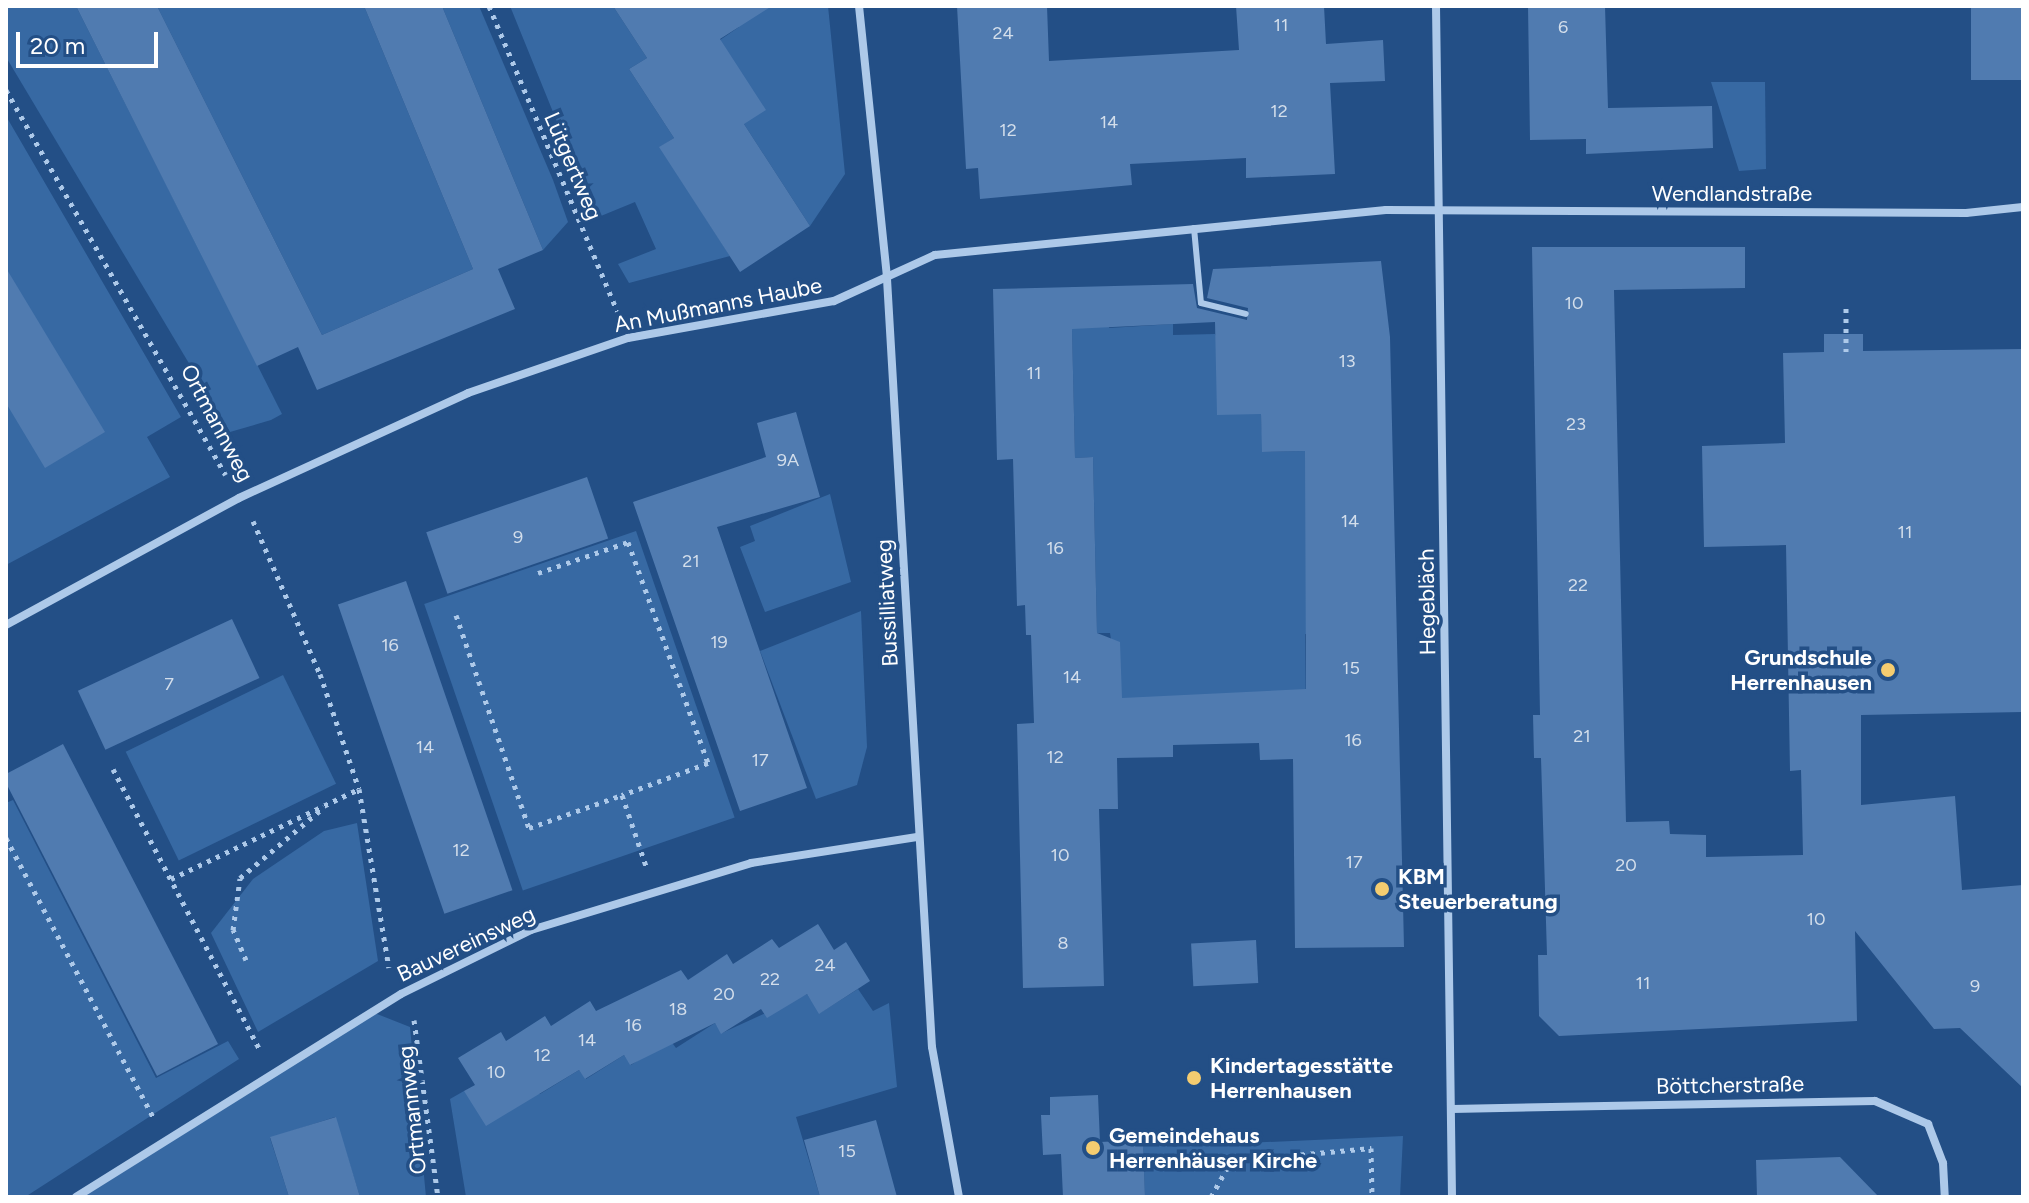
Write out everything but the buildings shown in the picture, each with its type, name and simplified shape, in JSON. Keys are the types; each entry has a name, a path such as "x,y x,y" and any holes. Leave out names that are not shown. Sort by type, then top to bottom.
{"street":[{"name":"Bussilliatweg","path":"859,6 887,279 917,837 932,1047 959,1197"},
{"name":"Hegebläch","path":"1436,6 1452,1197"},
{"name":"Wendlandstraße","path":"1441,211 1966,213 2023,207"},
{"name":"An Mußmanns Haube","path":"6,625 239,498 468,393 628,338 834,301 935,255 1194,228 1441,211"},
{"name":"Bauvereinsweg","path":"76,1197 164,1139 401,994 531,930 654,890 751,863 917,837"},
{"name":"Böttcherstraße","path":"1452,1109 1875,1101 1928,1124 1943,1163 1945,1197"}],"lane":[{"path":"1194,228 1201,303 1246,314"}],"path":[{"name":"Lütgertweg","path":"489,6 628,338"},
{"name":"Ortmannweg","path":"6,90 239,498 320,674 359,789 383,955 420,1031 438,1197"},
{"path":"1846,308 1846,352"},
{"path":"456,615 529,828 708,763 628,542 538,573"},
{"path":"113,769 272,1073"},
{"path":"171,879 359,789"},
{"path":"622,795 654,890"},
{"path":"246,960 233,930 240,878 331,802"},
{"path":"6,838 164,1139"},
{"path":"1211,1197 1231,1161 1371,1148 1372,1197"}],"shaded area":[{"path":"76,6 282,414 271,420 230,432 6,57 6,7"},
{"path":"157,6 364,6 473,269 322,335"},
{"path":"442,6 479,6 553,180 568,222 543,250"},
{"path":"510,6 613,6 647,58 629,69 674,138 660,147 730,256 629,283 618,264 656,249 635,202 596,218"},
{"path":"725,6 828,6 845,174 810,226 744,124 720,40 739,27"},
{"path":"1711,82 1765,82 1766,169 1739,171"},
{"path":"6,116 181,417 147,437 170,477 6,565"},
{"path":"1071,287 1107,288 1109,328 1173,324 1173,335 1215,334 1261,414 1263,452 1305,451 1396,632 1305,634 1306,716 1122,711 1110,633 1097,633 1093,457 1075,458"},
{"path":"830,494 851,582 765,612 740,547 755,541 750,526"},
{"path":"636,531 735,817 523,890 424,604"},
{"path":"861,611 867,747 857,785 816,799 760,651"},
{"path":"283,675 336,784 179,860 126,752"},
{"path":"13,800 156,1078 228,1041 239,1059 25,1197 6,1197 6,803"},
{"path":"357,823 378,961 258,1032 211,933 253,879 324,831"},
{"path":"858,989 873,1011 889,1003 897,1087 796,1117 820,1197 466,1197 450,1099 464,1091 540,1094 579,1070 586,1079 624,1055 631,1065 670,1040 676,1048 715,1023 722,1033 807,994 820,1013"},
{"path":"372,1012 410,1027 426,1197 360,1197 335,1117 270,1138 289,1197 76,1197"},
{"path":"1403,1136 1400,1197 1145,1197 1143,1140 1180,1146"}],"place":[{"name":"Grundschule Herrenhausen","path":"1888,670"},
{"name":"KBM Steuerberatung","path":"1382,889"},
{"name":"Kindertagesstätte Herrenhausen","path":"1194,1078"},
{"name":"Gemeindehaus Herrenhäuser Kirche","path":"1093,1148"}]}
